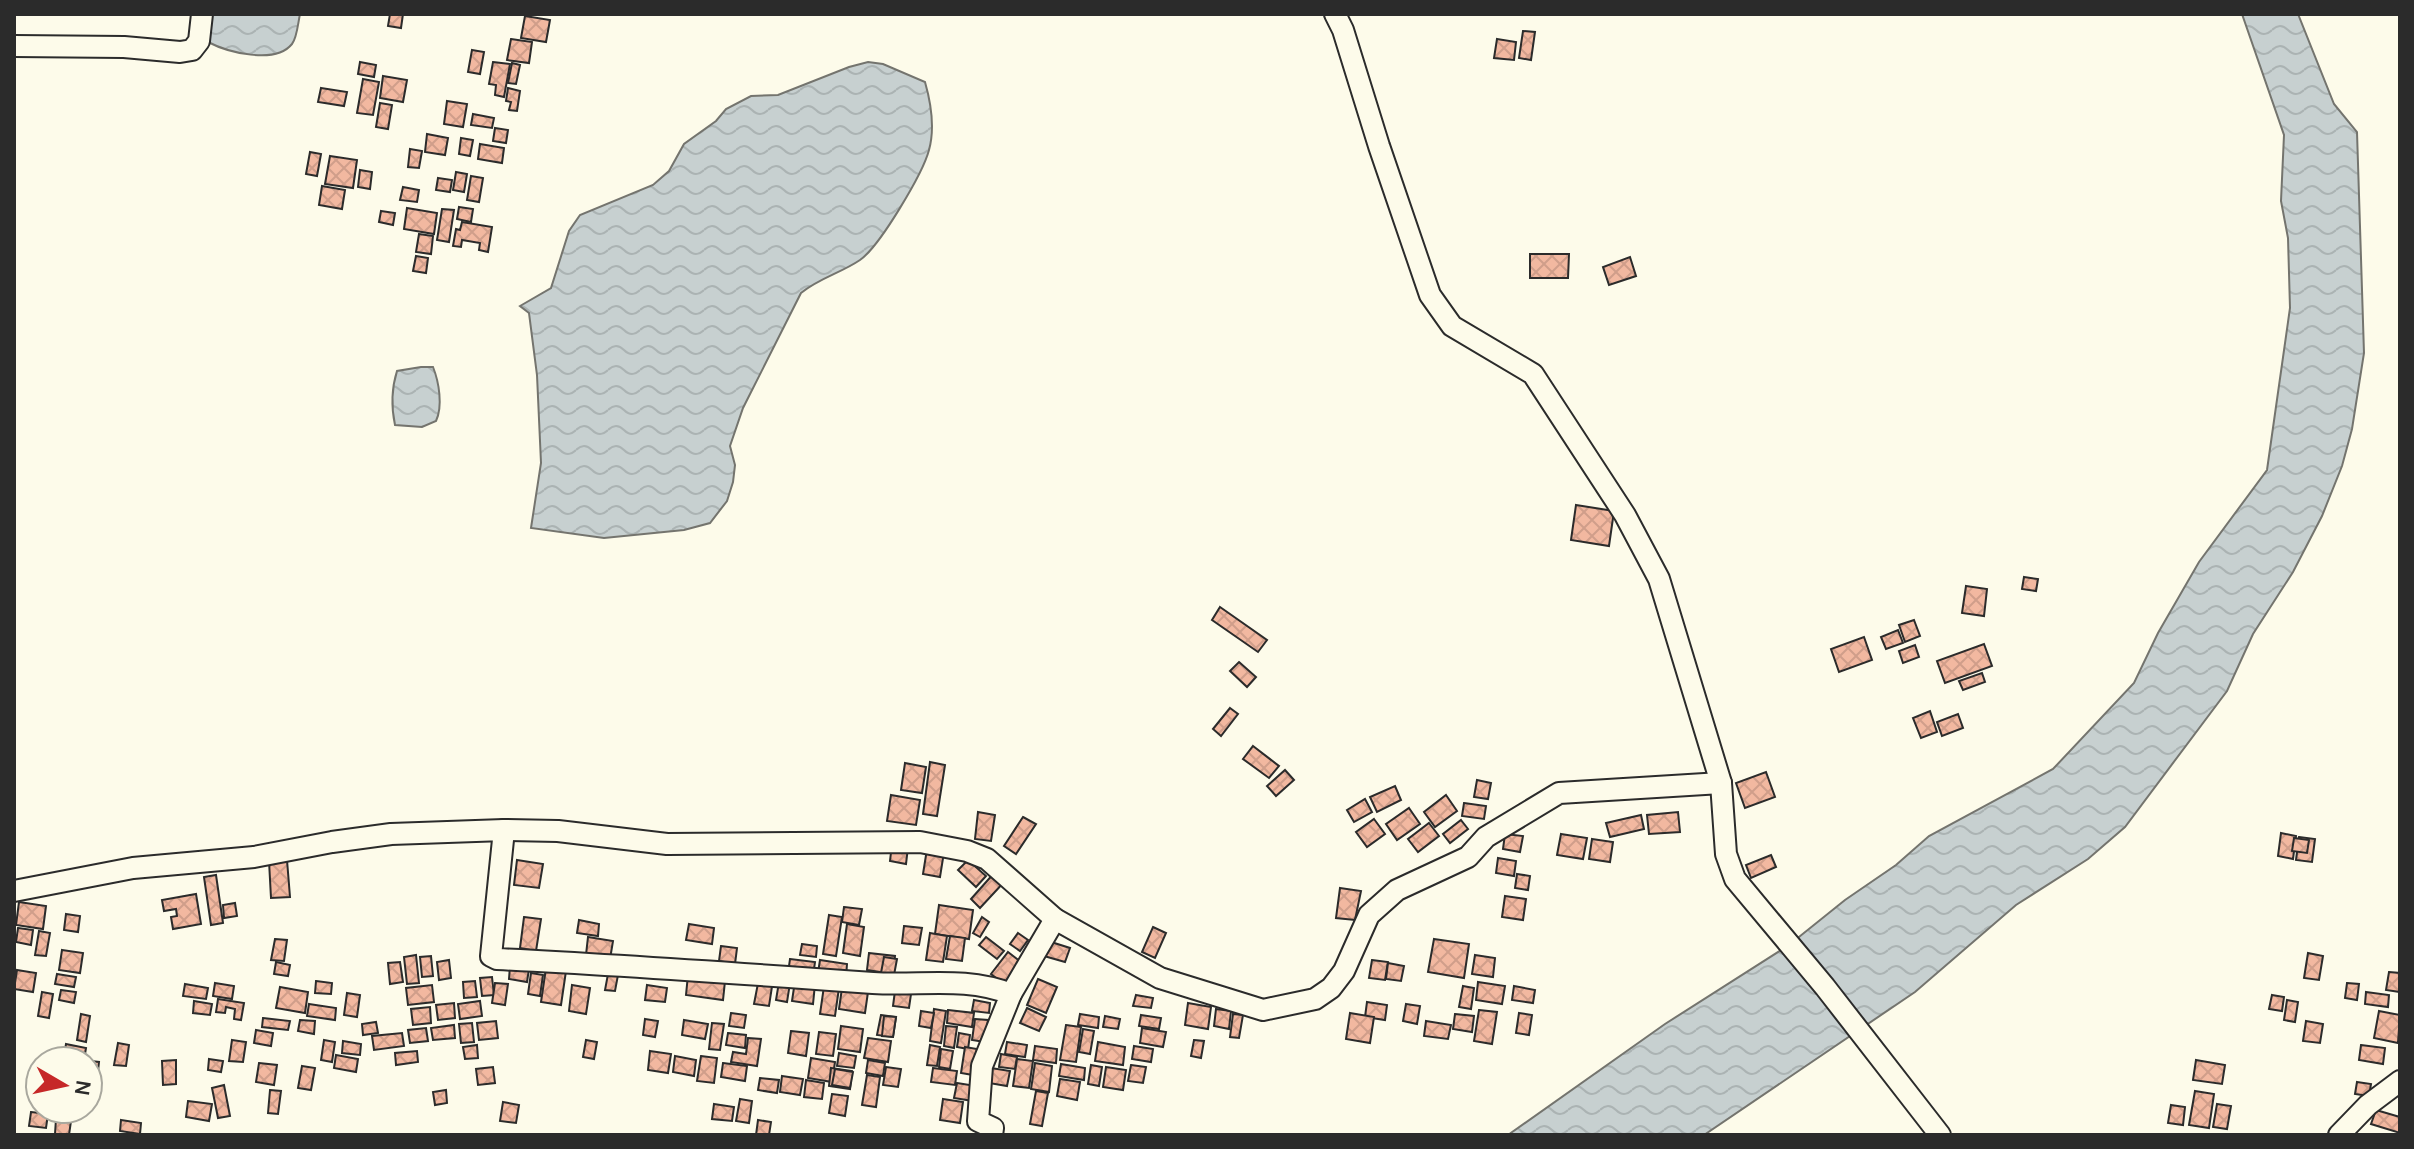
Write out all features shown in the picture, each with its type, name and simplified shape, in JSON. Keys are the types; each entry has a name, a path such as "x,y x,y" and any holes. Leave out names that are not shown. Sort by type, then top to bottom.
{"street":[{"path":"14,46 192,50 199,41 202,14"},
{"path":"1335,14 1343,30 1430,295 1452,326 1533,374 1625,515 1659,579 1721,783 1724,843 1735,879 1825,987 1940,1135"},
{"path":"14,891 133,868 254,857 361,838 454,831 504,830 614,836 667,844 920,842 967,851 987,859 1055,919 1160,978 1263,1010 1315,999 1331,988 1344,971 1369,915 1397,890 1468,857 1486,837 1559,793 1721,783"},
{"path":"504,830 491,956 497,959 879,983 970,982 1011,994"},
{"path":"992,1135 993,1128 978,1121 980,1075 1011,994 1055,919"},
{"path":"2339,1135 2368,1105 2400,1081"}],"water":[{"path":"208,14 300,14 292,44 274,54 251,55 208,42"},
{"path":"2242,14 2298,14 2334,104 2357,132 2364,353 2352,429 2342,466 2322,516 2293,572 2253,634 2227,691 2125,827 2088,859 2016,905 1915,992 1704,1135 1508,1135 1665,1024 1789,945 1845,900 1896,865 1929,836 2053,769 2134,683 2158,633 2199,562 2267,470 2290,308 2288,238 2281,201 2284,135"},
{"path":"868,62 883,64 925,82 932,116 929,150 900,208 868,252 853,265 801,293 743,408 730,446 735,465 727,501 710,523 684,530 604,538 531,528 541,463 537,375 529,313 520,306 551,288 569,231 580,215 653,185 669,171 684,144 716,121 726,109 751,96 778,95"},
{"path":"433,367 437,380 440,401 436,421 422,427 395,425 392,398 397,371"}],"building":[{"path":"390,14 403,14 401,28 388,26"},
{"path":"525,16 550,20 546,42 521,38"},
{"path":"1523,31 1535,32 1531,60 1519,58"},
{"path":"511,39 532,42 529,63 507,60"},
{"path":"1497,39 1516,42 1514,60 1494,58"},
{"path":"472,50 484,52 480,74 468,72"},
{"path":"360,62 376,65 374,77 358,74"},
{"path":"493,62 510,64 504,97 495,95 496,85 489,84"},
{"path":"512,63 520,65 516,84 508,83"},
{"path":"383,76 407,80 403,102 380,98"},
{"path":"363,79 379,82 373,115 357,113"},
{"path":"321,88 347,92 344,106 318,102"},
{"path":"508,88 520,91 517,111 509,110 511,102 506,101"},
{"path":"447,101 467,104 463,127 444,124"},
{"path":"380,103 392,105 388,129 376,127"},
{"path":"473,114 494,118 492,128 471,125"},
{"path":"495,128 508,130 506,143 493,141"},
{"path":"427,134 448,138 445,155 425,152"},
{"path":"461,138 473,140 470,156 459,154"},
{"path":"480,144 504,148 502,163 478,159"},
{"path":"410,149 422,151 419,168 408,167"},
{"path":"310,152 321,154 317,176 306,174"},
{"path":"330,156 357,160 353,188 325,184"},
{"path":"360,170 372,172 370,189 358,187"},
{"path":"456,172 467,174 464,192 453,190"},
{"path":"471,176 483,178 479,202 467,200"},
{"path":"438,178 452,180 450,192 436,190"},
{"path":"322,186 345,190 342,209 319,205"},
{"path":"403,187 419,190 417,202 400,200"},
{"path":"459,207 473,209 471,222 457,219"},
{"path":"407,208 437,213 434,234 404,229"},
{"path":"442,209 454,210 449,242 437,240"},
{"path":"381,211 395,213 393,225 379,222"},
{"path":"462,222 492,227 488,252 479,250 480,243 462,240 461,247 453,246 456,229 460,230"},
{"path":"419,234 433,236 431,254 416,252"},
{"path":"1530,254 1569,254 1568,278 1530,278"},
{"path":"416,256 428,258 426,273 413,271"},
{"path":"1630,257 1636,276 1609,285 1603,267"},
{"path":"1576,505 1614,511 1609,546 1571,540"},
{"path":"2024,577 2038,579 2036,591 2022,589"},
{"path":"1966,586 1987,589 1984,616 1962,613"},
{"path":"1220,607 1267,640 1258,652 1212,620"},
{"path":"1914,620 1920,636 1905,642 1899,625"},
{"path":"1898,630 1903,643 1886,649 1881,637"},
{"path":"1864,637 1872,660 1839,672 1831,649"},
{"path":"1984,644 1992,666 1945,683 1937,661"},
{"path":"1915,645 1919,657 1903,663 1899,651"},
{"path":"1239,662 1256,677 1247,687 1230,671"},
{"path":"1982,673 1985,682 1963,690 1959,681"},
{"path":"1230,708 1238,714 1221,736 1213,729"},
{"path":"1930,711 1937,732 1921,738 1913,718"},
{"path":"1958,714 1963,728 1942,736 1937,722"},
{"path":"1253,746 1279,766 1269,778 1243,759"},
{"path":"930,762 945,765 937,816 923,814"},
{"path":"905,763 926,767 922,793 901,790"},
{"path":"1285,770 1294,780 1276,796 1267,786"},
{"path":"1766,772 1775,797 1745,808 1736,783"},
{"path":"1477,780 1491,783 1488,799 1474,797"},
{"path":"1395,786 1401,800 1377,812 1370,797"},
{"path":"891,795 920,800 916,825 887,821"},
{"path":"1446,795 1457,811 1435,827 1424,812"},
{"path":"1365,799 1372,812 1354,822 1347,810"},
{"path":"1464,803 1486,806 1484,819 1462,816"},
{"path":"1409,808 1420,824 1397,840 1386,824"},
{"path":"978,812 995,815 991,841 975,839"},
{"path":"1678,812 1680,832 1649,834 1647,815"},
{"path":"1641,815 1644,829 1610,837 1606,823"},
{"path":"1023,817 1036,824 1016,854 1004,846"},
{"path":"1374,819 1385,834 1367,847 1356,832"},
{"path":"1461,820 1468,829 1450,843 1443,834"},
{"path":"1429,823 1439,836 1418,852 1408,839"},
{"path":"2281,833 2296,836 2293,859 2278,856"},
{"path":"1505,834 1523,836 1520,852 1503,849"},
{"path":"1561,834 1587,838 1583,859 1557,855"},
{"path":"2299,837 2315,839 2312,862 2296,860"},
{"path":"2294,838 2309,840 2307,853 2292,851"},
{"path":"1592,839 1613,842 1610,862 1589,859"},
{"path":"892,844 908,847 906,864 890,861"},
{"path":"927,849 944,852 940,877 923,874"},
{"path":"1771,855 1776,867 1751,878 1746,865"},
{"path":"1498,858 1516,861 1514,876 1496,873"},
{"path":"287,860 290,897 271,898 269,861"},
{"path":"517,860 543,864 539,888 514,885"},
{"path":"968,860 986,876 976,887 958,870"},
{"path":"995,872 1005,881 980,908 971,899"},
{"path":"1517,874 1530,876 1528,890 1515,888"},
{"path":"216,875 223,923 211,925 204,877"},
{"path":"1340,888 1361,891 1355,920 1336,918"},
{"path":"196,894 201,924 173,929 171,917 177,916 176,909 164,911 162,900"},
{"path":"1505,896 1526,899 1523,920 1502,917"},
{"path":"19,902 46,906 43,929 16,925"},
{"path":"235,903 237,916 224,918 223,905"},
{"path":"939,905 973,910 969,939 935,934"},
{"path":"844,907 862,909 859,925 842,922"},
{"path":"66,914 80,916 78,932 64,930"},
{"path":"829,915 842,917 836,956 823,954"},
{"path":"524,917 541,919 536,951 520,948"},
{"path":"982,917 989,922 980,937 973,933"},
{"path":"579,920 599,924 598,936 577,933"},
{"path":"689,924 714,928 712,944 686,940"},
{"path":"847,924 864,927 860,956 843,953"},
{"path":"904,926 922,928 919,945 902,943"},
{"path":"1153,927 1166,933 1155,958 1142,952"},
{"path":"18,928 33,930 31,945 16,942"},
{"path":"39,931 50,933 46,956 35,955"},
{"path":"930,933 947,936 943,962 926,960"},
{"path":"1018,933 1028,940 1020,951 1010,944"},
{"path":"950,936 965,938 962,961 946,959"},
{"path":"588,937 613,941 610,959 586,955"},
{"path":"986,937 1004,951 997,959 979,945"},
{"path":"275,939 287,940 284,961 271,960"},
{"path":"1434,939 1469,944 1464,978 1428,972"},
{"path":"1048,941 1070,948 1065,962 1044,956"},
{"path":"802,944 817,946 816,957 800,955"},
{"path":"721,946 737,948 735,964 719,961"},
{"path":"62,950 83,953 80,973 59,970"},
{"path":"1008,952 1021,962 1004,984 991,974"},
{"path":"869,953 895,956 893,974 867,970"},
{"path":"2308,953 2323,956 2319,980 2304,978"},
{"path":"416,955 419,983 407,984 404,957"},
{"path":"1475,955 1495,958 1493,977 1472,974"},
{"path":"431,956 433,976 422,977 420,957"},
{"path":"884,957 897,959 894,975 881,973"},
{"path":"790,959 815,962 813,976 788,973"},
{"path":"449,960 451,978 439,980 437,962"},
{"path":"820,960 847,964 846,977 818,973"},
{"path":"1372,960 1388,962 1385,980 1369,978"},
{"path":"276,962 290,965 288,976 274,974"},
{"path":"400,962 403,982 390,984 388,963"},
{"path":"1388,963 1404,966 1401,981 1386,979"},
{"path":"510,966 529,969 527,982 509,979"},
{"path":"546,968 566,971 561,1005 541,1002"},
{"path":"17,970 36,973 33,992 14,989"},
{"path":"2389,972 2400,973 2400,992 2386,990"},
{"path":"531,973 543,975 540,996 528,994"},
{"path":"57,974 76,977 74,987 55,984"},
{"path":"608,974 618,975 615,991 605,990"},
{"path":"688,975 725,981 723,1000 686,995"},
{"path":"492,977 494,995 482,996 480,978"},
{"path":"759,978 773,980 769,1006 754,1004"},
{"path":"1038,979 1057,987 1046,1013 1027,1005"},
{"path":"316,981 332,983 331,994 315,993"},
{"path":"475,981 477,997 464,998 463,982"},
{"path":"795,981 815,984 813,1004 792,1001"},
{"path":"779,982 790,983 787,1002 776,1000"},
{"path":"1478,982 1505,986 1502,1004 1476,1000"},
{"path":"215,983 234,986 232,999 213,996"},
{"path":"495,983 508,984 505,1005 492,1003"},
{"path":"2347,983 2359,984 2357,1000 2345,998"},
{"path":"185,984 208,988 206,999 183,996"},
{"path":"432,985 434,1002 408,1005 406,988"},
{"path":"572,985 590,988 586,1014 569,1011"},
{"path":"647,985 667,988 665,1002 645,1000"},
{"path":"824,986 839,988 835,1016 820,1014"},
{"path":"1463,986 1474,988 1471,1009 1459,1007"},
{"path":"1514,986 1535,990 1533,1003 1512,1000"},
{"path":"280,987 308,992 305,1013 276,1008"},
{"path":"842,988 868,992 865,1013 839,1009"},
{"path":"61,990 76,992 74,1003 59,1000"},
{"path":"895,991 911,994 909,1008 893,1006"},
{"path":"42,992 53,994 49,1018 38,1016"},
{"path":"2366,992 2389,995 2388,1007 2365,1004"},
{"path":"347,993 360,995 357,1017 344,1015"},
{"path":"1136,995 1153,998 1151,1008 1133,1006"},
{"path":"2272,995 2284,997 2282,1011 2269,1009"},
{"path":"218,999 244,1003 241,1020 234,1019 235,1009 226,1007 225,1013 216,1012"},
{"path":"974,1000 990,1003 989,1013 972,1011"},
{"path":"2287,1000 2298,1002 2295,1022 2284,1020"},
{"path":"194,1001 212,1004 210,1015 193,1013"},
{"path":"480,1001 482,1016 460,1019 458,1004"},
{"path":"1367,1002 1387,1005 1385,1020 1365,1017"},
{"path":"454,1003 455,1018 438,1020 436,1005"},
{"path":"1188,1003 1211,1007 1208,1029 1185,1025"},
{"path":"309,1004 336,1008 335,1020 307,1016"},
{"path":"1406,1004 1420,1006 1417,1024 1403,1021"},
{"path":"430,1007 431,1023 413,1025 411,1009"},
{"path":"1027,1008 1046,1017 1039,1031 1020,1023"},
{"path":"934,1009 946,1011 941,1043 930,1041"},
{"path":"1216,1009 1231,1011 1229,1029 1214,1026"},
{"path":"948,1010 974,1013 972,1027 947,1023"},
{"path":"1479,1010 1497,1012 1492,1044 1474,1041"},
{"path":"921,1011 934,1013 931,1028 919,1026"},
{"path":"2379,1011 2400,1015 2398,1043 2374,1038"},
{"path":"731,1013 746,1015 744,1028 729,1026"},
{"path":"1350,1013 1374,1017 1370,1043 1346,1039"},
{"path":"1519,1013 1532,1015 1529,1035 1516,1033"},
{"path":"81,1014 90,1016 86,1042 77,1040"},
{"path":"1080,1014 1099,1017 1098,1028 1078,1025"},
{"path":"1233,1014 1243,1015 1239,1038 1230,1037"},
{"path":"1455,1014 1474,1016 1472,1032 1453,1029"},
{"path":"881,1015 896,1017 893,1037 877,1035"},
{"path":"1141,1015 1161,1018 1159,1029 1139,1026"},
{"path":"884,1016 896,1017 893,1037 882,1036"},
{"path":"1105,1016 1120,1019 1118,1029 1103,1027"},
{"path":"263,1018 290,1021 288,1030 262,1027"},
{"path":"645,1019 658,1021 655,1037 643,1035"},
{"path":"975,1019 988,1020 985,1042 972,1040"},
{"path":"300,1020 315,1021 314,1034 298,1031"},
{"path":"684,1020 708,1024 705,1039 682,1035"},
{"path":"496,1021 498,1038 479,1040 477,1023"},
{"path":"1426,1021 1451,1025 1448,1039 1424,1036"},
{"path":"2306,1021 2323,1024 2320,1043 2303,1041"},
{"path":"376,1022 378,1033 363,1035 362,1024"},
{"path":"472,1023 474,1042 461,1043 459,1024"},
{"path":"712,1023 724,1024 720,1050 709,1049"},
{"path":"454,1025 455,1038 433,1040 431,1028"},
{"path":"1066,1025 1081,1027 1076,1062 1060,1060"},
{"path":"841,1026 863,1029 860,1052 838,1049"},
{"path":"946,1026 957,1027 954,1048 944,1046"},
{"path":"426,1028 428,1041 410,1043 408,1030"},
{"path":"1142,1028 1166,1032 1163,1047 1140,1043"},
{"path":"1083,1029 1094,1031 1090,1054 1079,1052"},
{"path":"256,1030 273,1033 271,1046 254,1043"},
{"path":"791,1031 809,1033 806,1056 788,1053"},
{"path":"819,1032 836,1034 833,1056 816,1054"},
{"path":"402,1033 404,1046 374,1050 372,1036"},
{"path":"728,1033 746,1035 745,1048 726,1045"},
{"path":"959,1033 970,1035 968,1049 957,1047"},
{"path":"748,1038 761,1039 757,1066 731,1062 733,1052 746,1054"},
{"path":"868,1038 891,1041 888,1062 864,1058"},
{"path":"232,1040 246,1042 243,1062 229,1061"},
{"path":"324,1040 335,1042 332,1062 321,1060"},
{"path":"586,1040 597,1042 594,1059 583,1057"},
{"path":"1194,1040 1204,1041 1201,1058 1191,1056"},
{"path":"343,1041 361,1044 360,1055 342,1053"},
{"path":"1007,1042 1027,1045 1025,1057 1005,1054"},
{"path":"1098,1042 1125,1047 1123,1065 1095,1061"},
{"path":"118,1043 129,1045 126,1066 114,1065"},
{"path":"477,1045 478,1058 465,1059 463,1047"},
{"path":"930,1045 940,1047 937,1066 927,1065"},
{"path":"2361,1045 2385,1048 2383,1064 2359,1060"},
{"path":"1035,1046 1057,1049 1056,1063 1033,1060"},
{"path":"1134,1046 1153,1049 1151,1062 1132,1059"},
{"path":"965,1047 977,1049 973,1075 961,1073"},
{"path":"941,1049 953,1051 950,1069 939,1067"},
{"path":"417,1051 418,1062 396,1065 395,1053"},
{"path":"650,1051 671,1054 668,1073 648,1070"},
{"path":"839,1053 856,1056 854,1068 837,1066"},
{"path":"1001,1054 1017,1057 1015,1069 999,1067"},
{"path":"336,1055 358,1059 356,1072 334,1068"},
{"path":"675,1056 696,1060 694,1076 673,1072"},
{"path":"701,1056 717,1058 714,1083 697,1081"},
{"path":"811,1058 835,1062 832,1082 808,1078"},
{"path":"209,1059 223,1061 221,1072 208,1070"},
{"path":"1017,1059 1033,1061 1029,1088 1013,1086"},
{"path":"176,1060 176,1084 163,1085 162,1061"},
{"path":"868,1060 885,1063 883,1076 866,1073"},
{"path":"2196,1060 2225,1065 2222,1084 2193,1080"},
{"path":"259,1063 277,1065 274,1085 256,1082"},
{"path":"723,1063 747,1066 745,1081 721,1077"},
{"path":"1035,1063 1052,1066 1049,1092 1031,1089"},
{"path":"1061,1064 1085,1068 1084,1080 1059,1076"},
{"path":"1091,1065 1102,1067 1099,1086 1088,1084"},
{"path":"1131,1065 1146,1067 1143,1083 1128,1081"},
{"path":"302,1066 315,1068 311,1090 298,1088"},
{"path":"493,1067 495,1083 478,1085 476,1069"},
{"path":"886,1067 901,1069 898,1087 883,1085"},
{"path":"1106,1067 1126,1070 1123,1090 1103,1087"},
{"path":"831,1068 852,1071 850,1089 829,1086"},
{"path":"933,1068 957,1071 955,1085 931,1082"},
{"path":"991,1068 1010,1071 1007,1086 989,1083"},
{"path":"835,1069 853,1072 850,1088 832,1085"},
{"path":"867,1075 880,1077 876,1107 862,1105"},
{"path":"782,1076 803,1079 800,1095 780,1092"},
{"path":"760,1078 779,1080 777,1093 758,1090"},
{"path":"1060,1079 1080,1082 1077,1100 1057,1096"},
{"path":"806,1080 824,1083 822,1099 804,1097"},
{"path":"2357,1082 2371,1084 2369,1096 2355,1094"},
{"path":"957,1083 976,1086 973,1101 954,1098"},
{"path":"224,1085 230,1116 218,1118 212,1088"},
{"path":"270,1090 281,1091 278,1114 268,1113"},
{"path":"446,1090 447,1103 435,1105 433,1092"},
{"path":"1036,1091 1048,1093 1042,1126 1030,1124"},
{"path":"2195,1091 2214,1094 2209,1128 2189,1125"},
{"path":"832,1094 848,1096 845,1116 829,1113"},
{"path":"740,1099 752,1101 749,1123 736,1121"},
{"path":"943,1099 963,1102 960,1123 940,1120"},
{"path":"188,1101 212,1104 209,1121 186,1117"},
{"path":"503,1102 519,1105 516,1123 500,1121"},
{"path":"714,1104 734,1107 732,1121 712,1119"},
{"path":"2217,1104 2231,1106 2227,1129 2213,1127"},
{"path":"2171,1105 2185,1107 2183,1125 2168,1123"},
{"path":"2376,1110 2400,1117 2400,1133 2371,1124"},
{"path":"121,1120 141,1123 140,1134 120,1131"},
{"path":"758,1120 771,1122 769,1135 756,1135"},
{"path":"56,1125 70,1125 69,1135 55,1134"}]}
